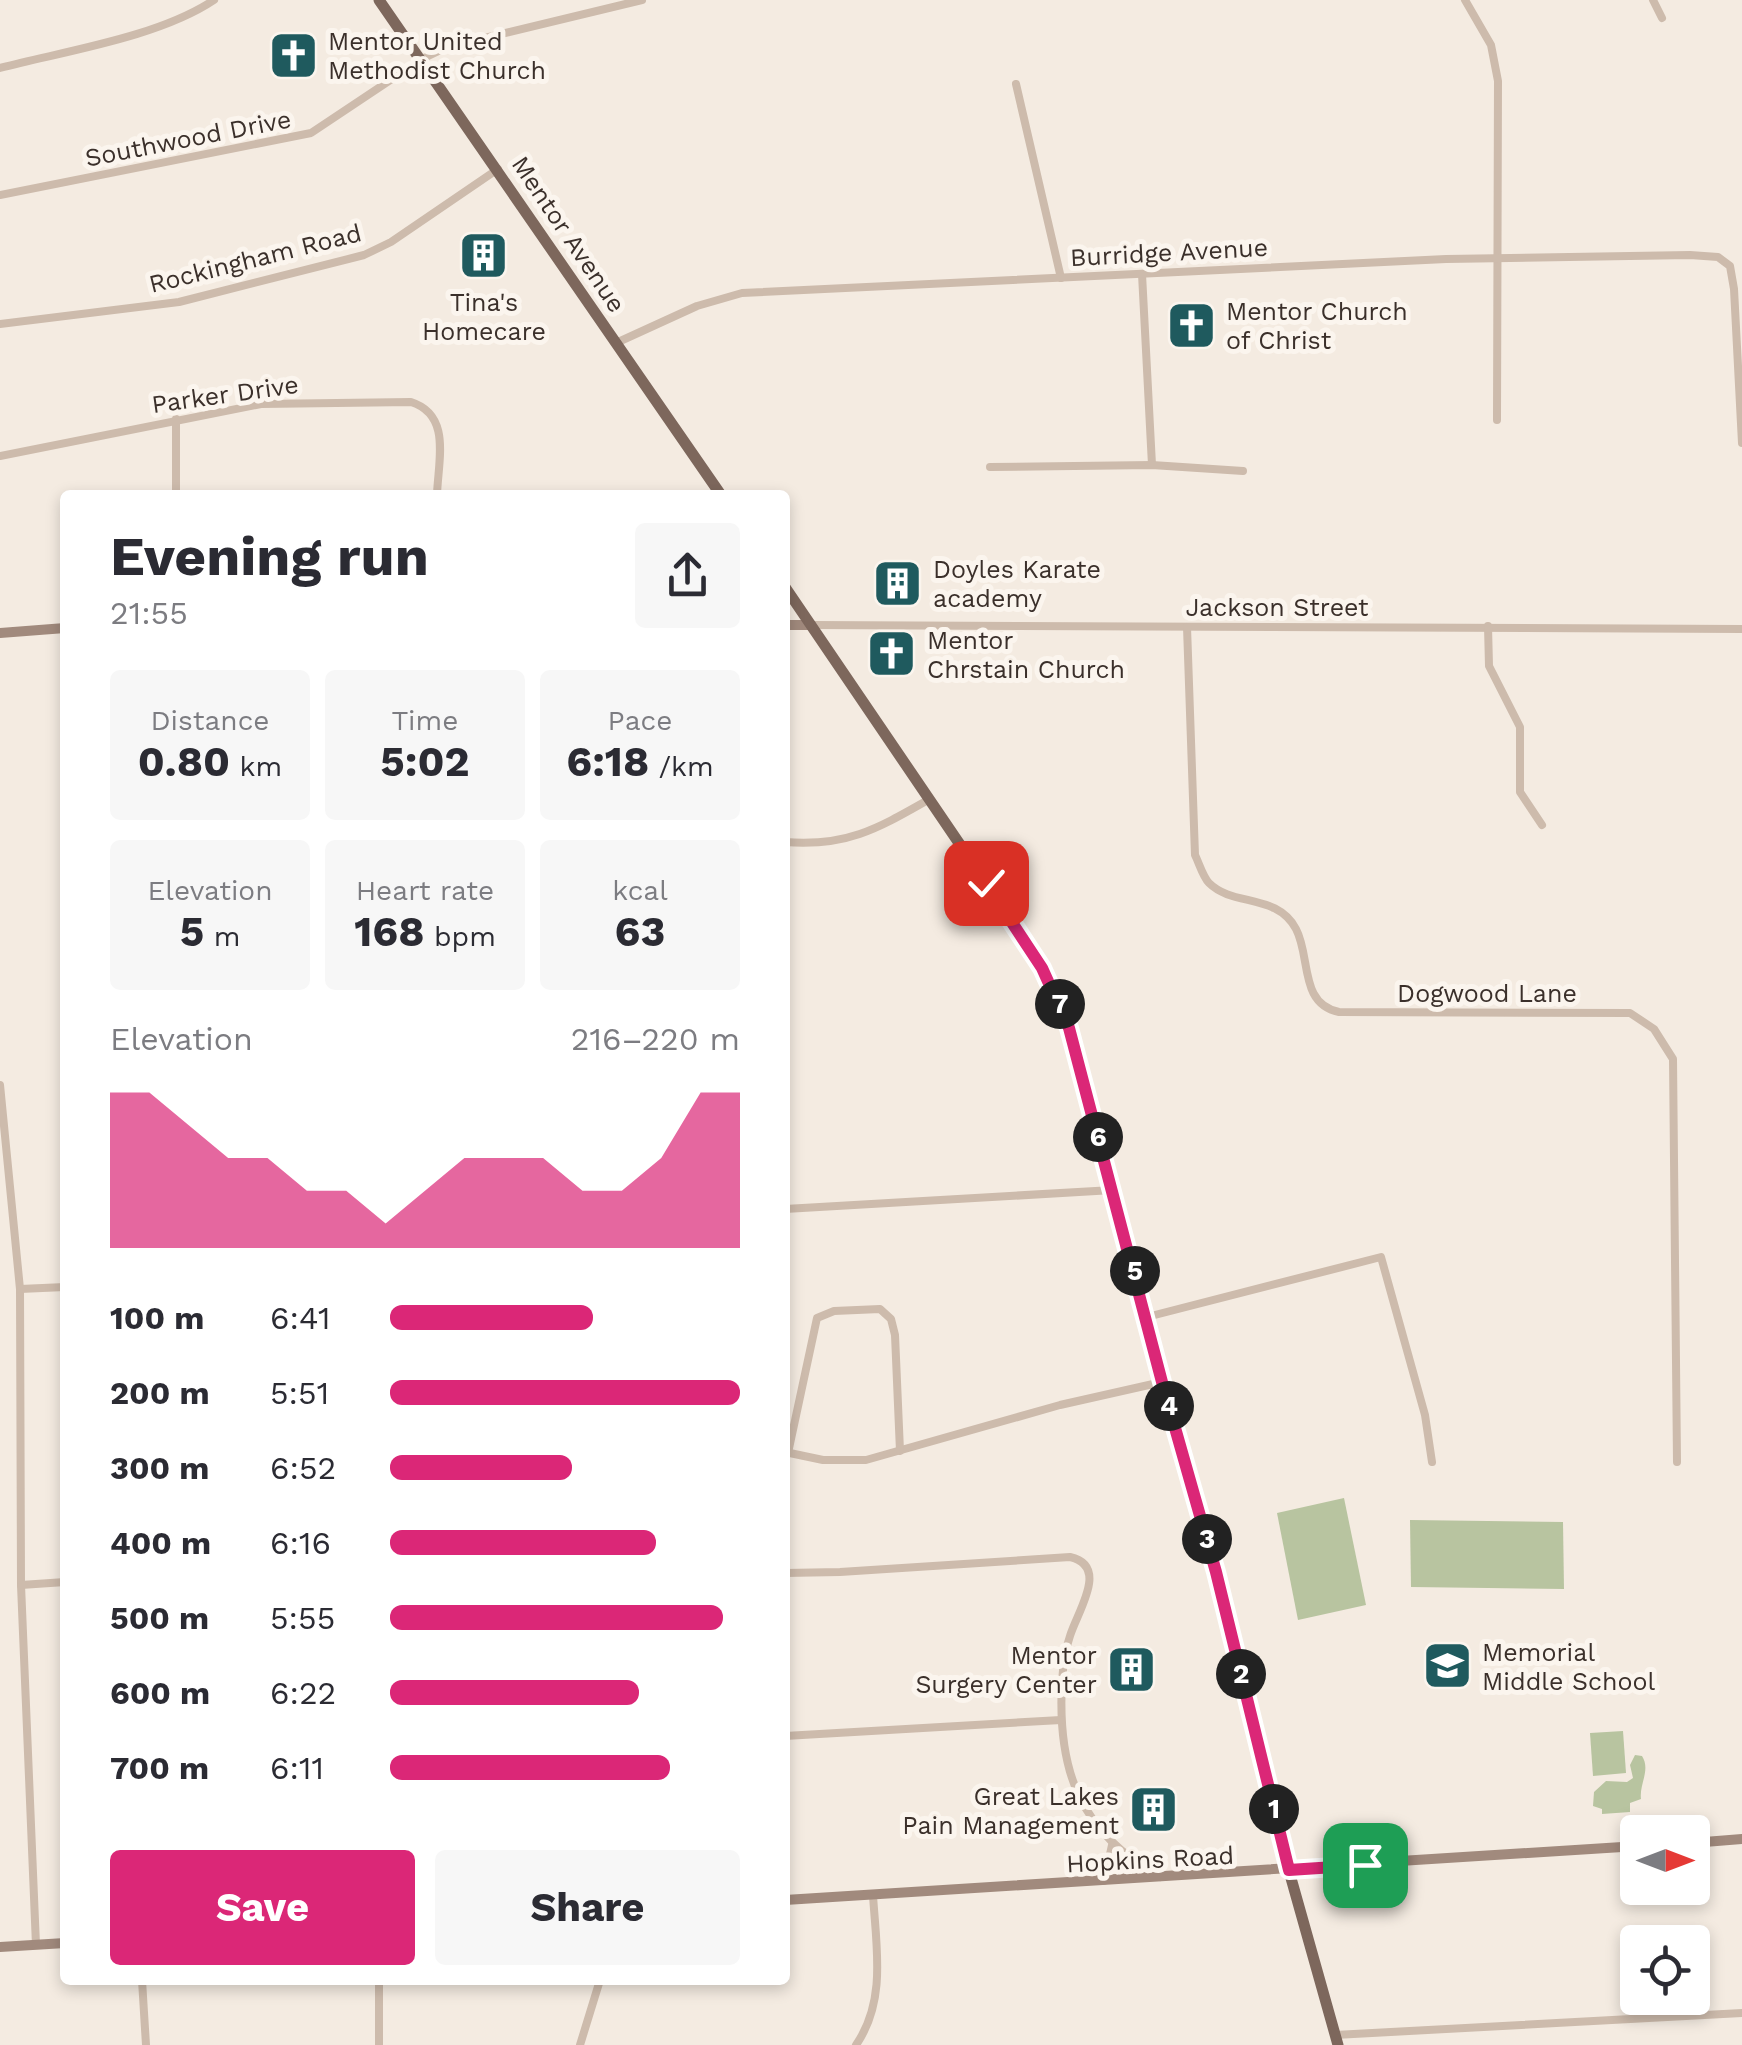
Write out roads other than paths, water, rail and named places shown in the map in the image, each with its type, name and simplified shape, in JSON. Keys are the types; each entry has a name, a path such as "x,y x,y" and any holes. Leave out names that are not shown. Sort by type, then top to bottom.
{"main road":[{"name":"Mentor Avenue","path":"379,0 718,490"},
{"path":"790,594 1031,949 1057,997 1076,1051 1216,1572 1289,1870 1337,2040"}],"street":[{"path":"0,68 165,25 214,0"},
{"name":"Southwood Drive","path":"0,195 312,133 422,59 447,47 642,0"},
{"path":"1465,0 1486,35 1497,70 1497,420"},
{"path":"1653,0 1662,18"},
{"path":"1016,84 1061,278"},
{"name":"Rockingham Road","path":"0,324 178,302 364,255 392,242 498,169"},
{"name":"Burridge Avenue","path":"616,343 696,306 742,293 1499,258 1718,257 1730,266 1734,289 1742,443"},
{"path":"1142,274 1152,465"},
{"name":"Parker Drive","path":"0,456 288,402 411,402 426,407 438,422 437,490"},
{"path":"176,420 176,490"},
{"path":"990,467 1152,465 1242,471"},
{"path":"790,625 811,625"},
{"name":"Jackson Street","path":"811,625 1742,628"},
{"path":"1488,626 1492,676 1520,727 1520,792 1542,826"},
{"name":"Dogwood Lane","path":"1187,627 1195,855 1209,883 1238,897 1271,904 1296,928 1308,979 1326,1010 1630,1013 1654,1029 1673,1059 1677,1462"},
{"path":"0,634 60,628"},
{"path":"790,842 818,844 852,839 884,826 928,800"},
{"path":"0,1085 20,1288 21,1584 36,1945"},
{"path":"790,1209 1113,1190"},
{"path":"1147,1317 1380,1256 1425,1415 1432,1462"},
{"path":"20,1288 60,1287"},
{"path":"790,1439 817,1318 834,1311 880,1310 890,1319 895,1334 900,1452"},
{"path":"790,1453 845,1462 866,1460 1060,1405 1162,1382"},
{"path":"790,1573 1070,1556 1082,1561 1090,1579 1065,1655 1061,1720 1067,1760 1078,1792 1097,1827 1112,1845 1163,1878"},
{"path":"21,1584 60,1582"},
{"path":"790,1736 1061,1720"},
{"path":"1710,1842 1742,1839"},
{"path":"1104,1881 1112,1845"},
{"name":"Hopkins Road","path":"790,1900 1620,1847"},
{"path":"856,2045 871,2016 877,1992 873,1895"},
{"path":"0,1948 60,1944"},
{"path":"142,1985 146,2045"},
{"path":"379,1985 379,2045"},
{"path":"580,2045 598,1985"},
{"path":"1337,2040 1742,2013"}],"place":[{"name":"Mentor United Methodist Church","path":"293,55"},
{"name":"Tina's Homecare","path":"484,256"},
{"name":"Mentor Church of Christ","path":"1191,325"},
{"name":"Doyles Karate academy","path":"898,583"},
{"name":"Mentor Chrstain Church","path":"892,654"},
{"name":"Memorial Middle School","path":"1447,1666"},
{"name":"Mentor Surgery Center","path":"1132,1669"},
{"name":"Great Lakes Pain Management","path":"1154,1810"}]}
